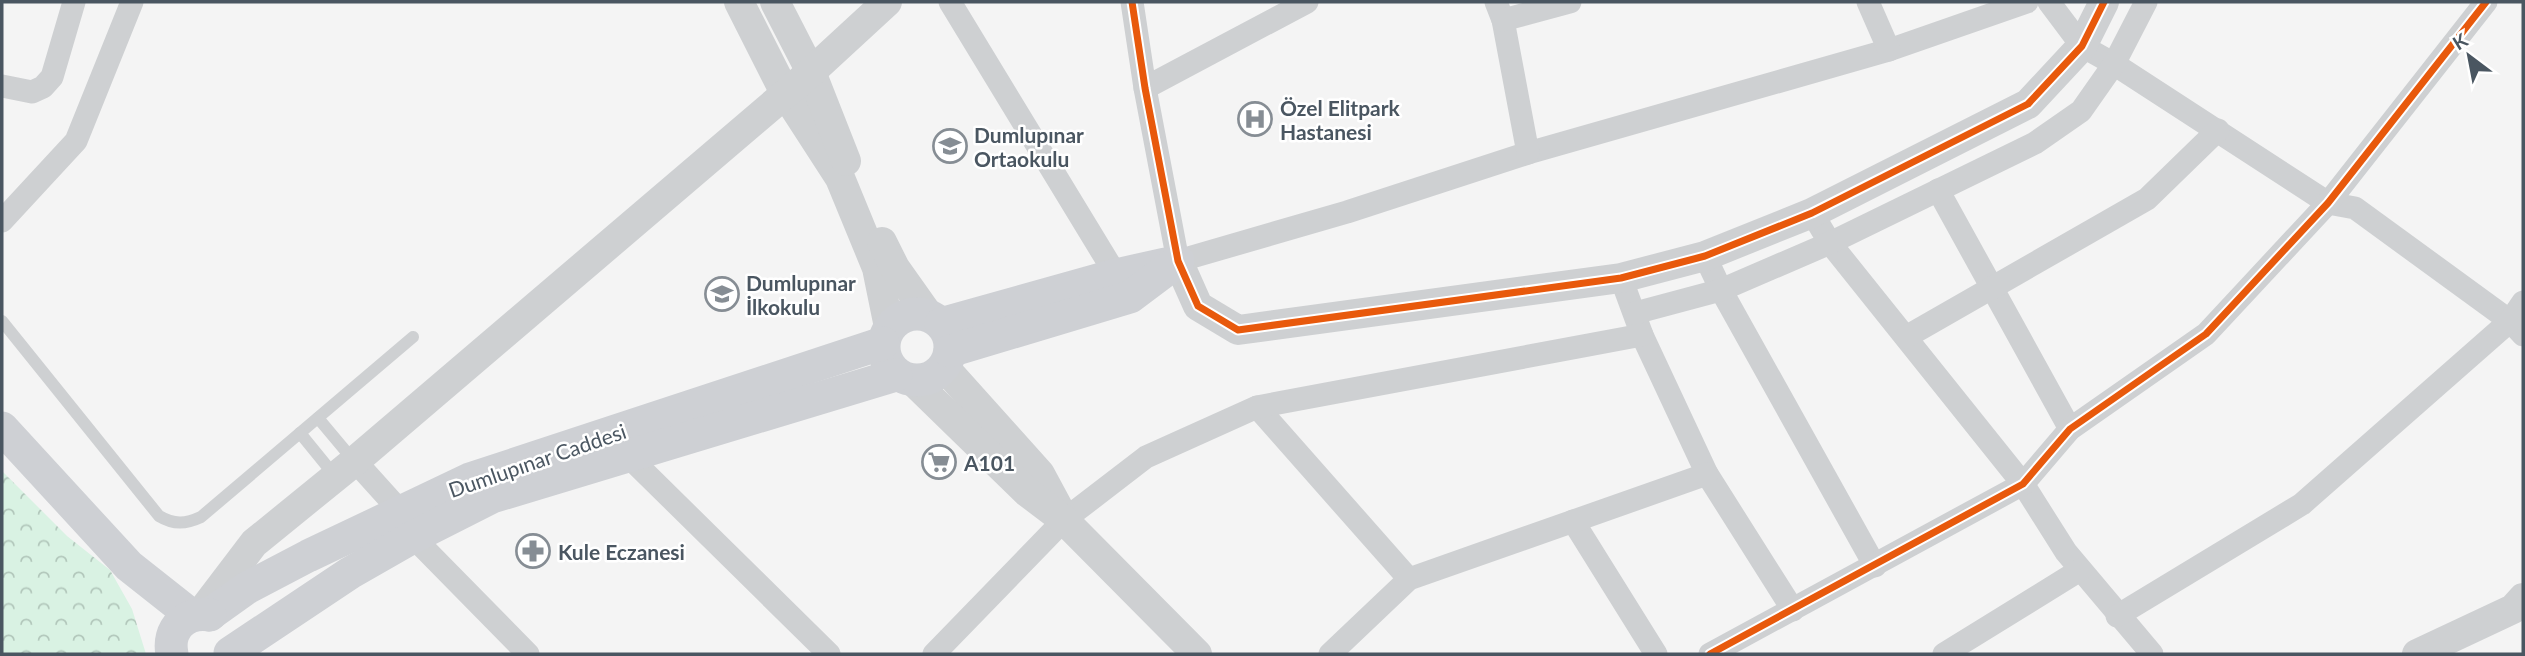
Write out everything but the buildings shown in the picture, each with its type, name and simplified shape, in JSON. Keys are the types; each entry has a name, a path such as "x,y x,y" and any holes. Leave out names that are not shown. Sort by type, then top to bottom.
{"main road":[{"path":"941,339 1116,275 1178,261"},
{"path":"941,339 1130,297 1178,261"},
{"path":"915,313 941,339 930,378 905,378 885,361 886,335 901,317 915,313"},
{"name":"Dumlupınar Caddesi","path":"229,654 350,573 407,524 471,480 886,335"},
{"name":"Dumlupınar Caddesi","path":"189,626 259,582 407,524 628,456 905,378"},
{"path":"2,428 189,626 218,619 230,634 229,654"}],"street":[{"path":"2,86 32,92 48,82 52,77 74,2"},
{"path":"2,221 76,141 132,2"},
{"path":"738,2 785,93 840,178 877,268 886,335"},
{"path":"775,2 811,72 857,188 895,268 941,339 1040,474 1064,520"},
{"path":"189,626 254,543 345,469 811,72 887,2"},
{"path":"950,2 1116,275"},
{"path":"1132,2 1145,88 1178,261 1198,306 1238,330 1621,278 1705,256 1812,213 2028,104 2082,46 2104,2"},
{"path":"1145,88 1307,2"},
{"path":"1528,153 1500,11 1570,2"},
{"path":"1868,2 1889,50"},
{"path":"1178,261 1347,212 1528,153 1889,50 2027,2"},
{"path":"2049,2 2082,46 2329,202 2355,208 2519,319 2302,504 2117,616"},
{"path":"934,654 1064,520 1146,457 1256,407 1638,324 1830,243 2035,143 2081,111 2114,64 2146,2"},
{"path":"1710,654 2023,484 2070,429 2206,334 2329,202 2486,2"},
{"path":"1906,337 2147,199 2218,130"},
{"path":"1938,190 2070,429"},
{"path":"1812,213 1830,243 2023,484 2066,552 2117,616 2152,654"},
{"path":"1705,256 1721,290 1875,566"},
{"path":"1621,278 1638,324 1707,474 1793,610"},
{"path":"905,378 1027,492 1064,520 1197,654"},
{"path":"1256,407 1409,579"},
{"path":"628,456 829,654"},
{"path":"345,469 407,524 528,654"},
{"path":"1330,654 1409,579 1707,474"},
{"path":"1573,521 1656,654"},
{"path":"1944,654 2080,570"},
{"path":"2417,654 2513,608 2523,598"}],"lane":[{"path":"2,321 159,516 167,521 185,523 201,517 413,337"},
{"path":"318,418 345,469"},
{"path":"300,433 345,469"}],"green space":[{"path":"2,471 67,536 110,570 132,609 146,654 2,654"}],"cycle path":[{"path":"1132,2 1145,88 1178,261 1198,306 1238,330 1621,278 1705,256 1812,213 2028,104 2082,46 2104,2"},
{"path":"1710,654 2023,484 2070,429 2206,334 2328,203 2486,2"}],"place":[{"name":"Özel Elitpark Hastanesi","path":"1255,119"},
{"name":"Dumlupınar Ortaokulu","path":"950,146"},
{"name":"Dumlupınar İlkokulu","path":"722,294"},
{"name":"A101","path":"939,462"},
{"name":"Kule Eczanesi","path":"533,551"}]}
